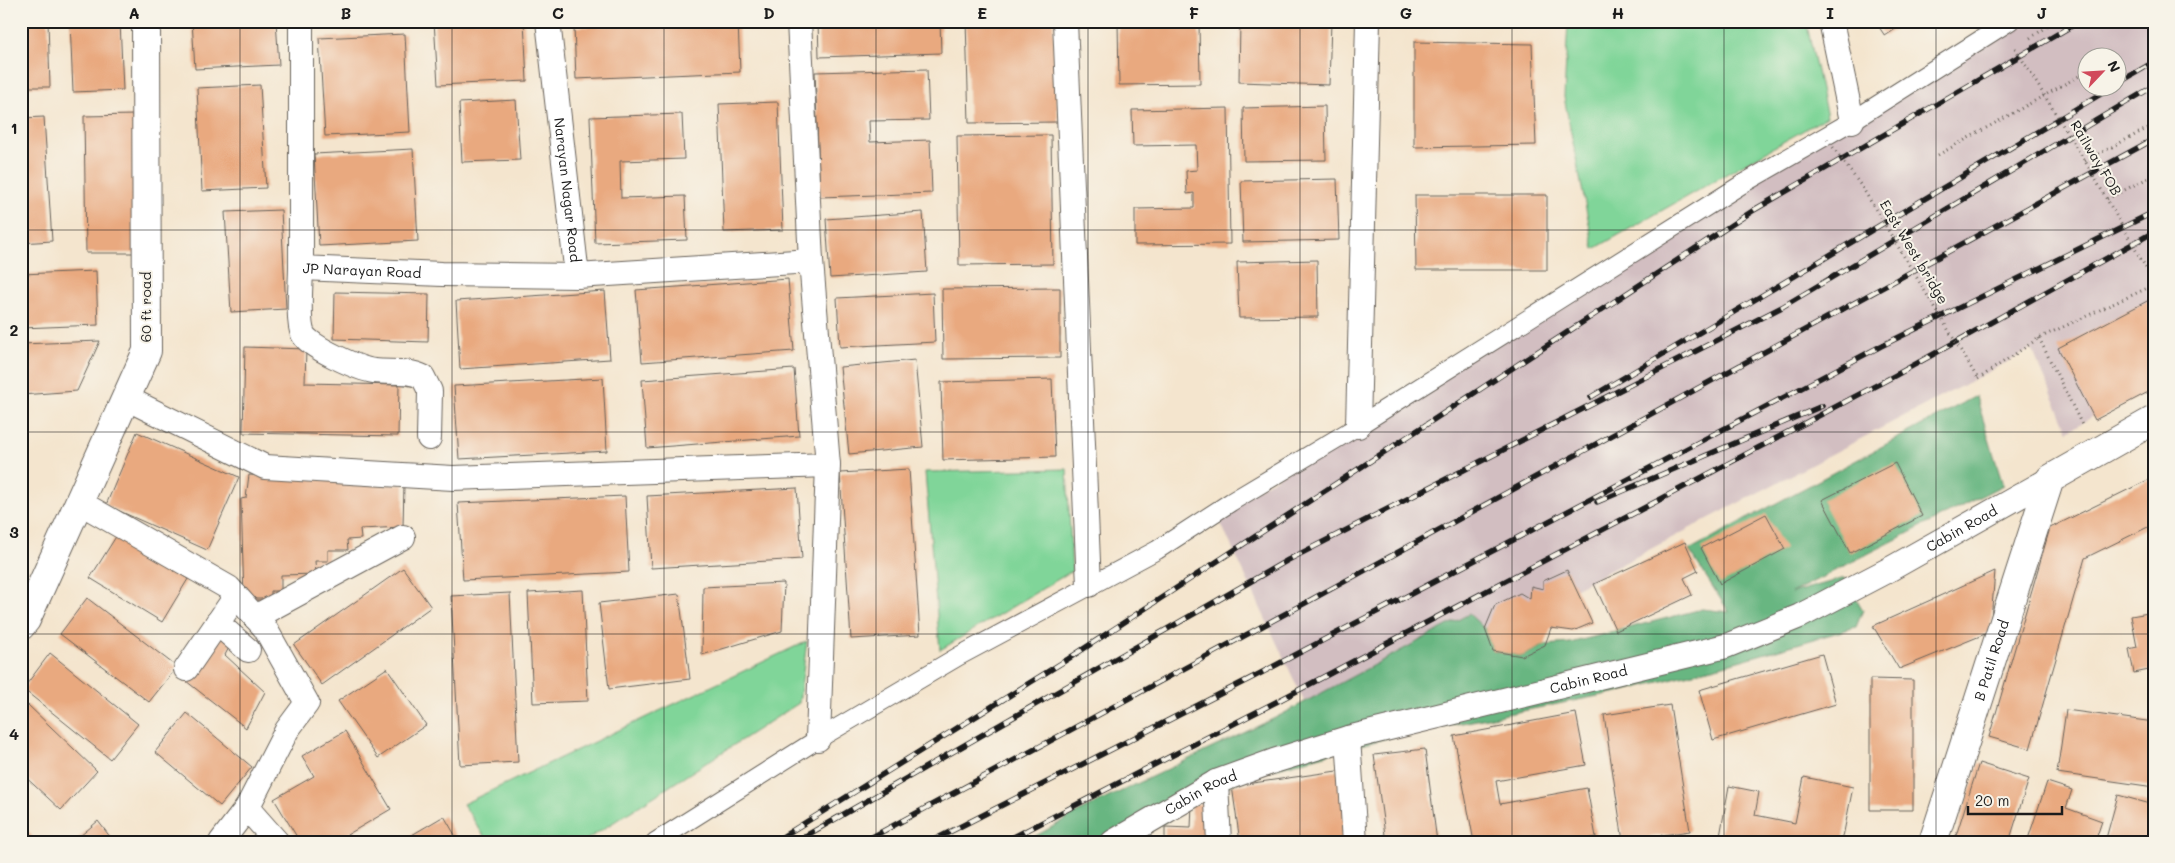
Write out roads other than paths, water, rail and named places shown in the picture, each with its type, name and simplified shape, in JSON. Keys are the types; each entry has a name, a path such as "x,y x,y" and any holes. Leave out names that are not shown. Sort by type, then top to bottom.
{"street":[{"name":"60 ft road","path":"21,626 26,620 146,351 146,21"},
{"name":"JP Narayan Road","path":"301,21 301,268 442,274 577,276"},
{"name":"Narayan Nagar Road","path":"548,21 577,276 811,261"},
{"path":"799,21 811,261 828,465 818,739"},
{"path":"1065,21 1089,585"},
{"path":"1358,426 1368,21"},
{"path":"1831,21 1852,121"},
{"path":"654,842 818,739 959,656 1157,550 1744,183 1852,121 2010,21"},
{"path":"301,268 300,322 303,334 309,341 336,358 372,371 416,373 423,376 430,391 429,438"},
{"path":"126,398 265,467 452,478 828,465"},
{"path":"2050,479 2154,420"},
{"name":"Cabin Road","path":"1113,842 1216,782 1274,761 1348,738 1726,646 1800,616 1892,568 2050,479"},
{"name":"B Patil Road","path":"1933,842 2050,479"},
{"path":"79,502 229,588 265,628 307,703 287,730 247,808 221,842"},
{"path":"255,617 404,537"},
{"path":"186,669 236,596"},
{"path":"217,623 248,650"},
{"path":"1348,738 1355,842"},
{"path":"1216,782 1219,842"},
{"path":"247,808 277,842"}],"railway":[{"path":"774,842 1068,659 1754,210 2080,21"},
{"path":"2128,77 2154,62"},
{"path":"795,842 1288,560 1782,307 2154,86"},
{"path":"1591,397 2094,98"},
{"path":"863,842 1307,602 2154,139"},
{"path":"930,842 1261,673 1881,346 2154,212"},
{"path":"1004,842 1276,702 1896,375 2154,232"},
{"path":"1597,502 1822,406"}]}
